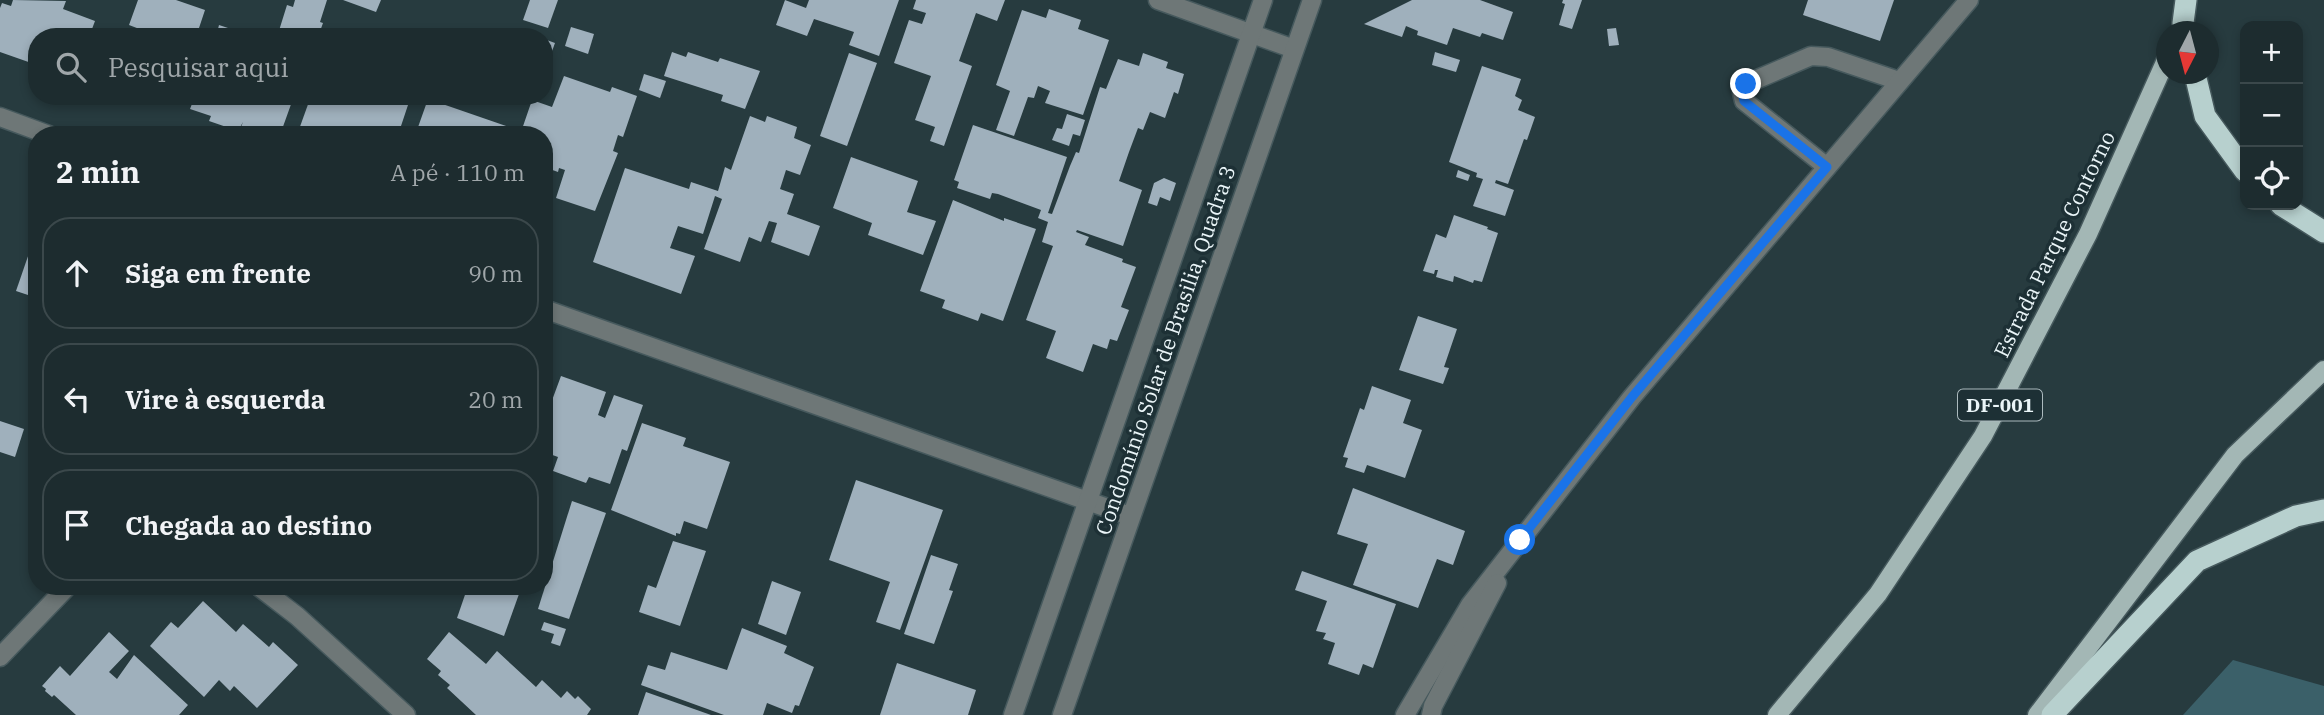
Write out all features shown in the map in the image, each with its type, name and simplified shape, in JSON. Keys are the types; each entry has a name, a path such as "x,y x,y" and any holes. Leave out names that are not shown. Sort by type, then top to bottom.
{"highway":[{"path":"2184,21 2186,0"},
{"path":"2197,84 2205,116 2240,164"},
{"path":"2289,210 2324,232"},
{"path":"2052,715 2197,561 2296,516 2324,510"}],"main road":[{"name":"Estrada Parque Contorno","path":"1777,715 1878,594 1983,436 2088,234 2156,82"},
{"path":"2037,715 2235,455 2324,370"}],"street":[{"path":"1158,0 1294,49"},
{"name":"Condomínio Solar de Brasilia, Quadra 3","path":"1013,715 1263,0"},
{"name":"Condomínio Solar de Brasilia, Quadra 3","path":"1062,715 1312,0"},
{"path":"1405,715 1470,605 1632,397 1969,0"},
{"path":"1827,167 1744,101 1742,93 1746,84 1811,56 1828,57 1899,81"},
{"path":"0,117 28,127"},
{"path":"553,312 1130,516"},
{"path":"1431,715 1433,706 1520,540"},
{"path":"0,657 59,595"},
{"path":"270,595 297,616 406,715"}],"shaded area":[{"path":"2233,660 2324,686 2324,715 2183,715"}],"building":[{"path":"13,0 66,1 63,9 95,21 92,28 28,28 28,62 0,52 0,8 2,3 11,6"},
{"path":"138,0 176,0 205,10 199,28 137,28 129,25"},
{"path":"295,0 327,0 320,22 323,23 321,28 280,28 287,5 293,7"},
{"path":"343,0 381,0 376,12"},
{"path":"530,0 558,0 548,28 523,20"},
{"path":"785,0 806,8 809,0 899,0 879,56 849,45 854,32 814,19 807,36 776,25"},
{"path":"916,0 1005,0 997,21 976,13 959,61 972,66 944,146 930,141 935,127 915,120 931,76 894,63 909,20 922,24 926,13 913,9"},
{"path":"1412,0 1480,0 1513,12 1503,40 1482,33 1480,37 1453,28 1447,45 1417,35 1418,31 1406,26 1402,37 1364,24"},
{"path":"1563,0 1582,0 1572,29 1559,25 1565,4 1562,3"},
{"path":"1808,0 1894,0 1880,41 1803,15"},
{"path":"1049,9 1081,20 1078,29 1109,40 1083,115 1045,103 1050,91 1038,86 1034,98 1028,97 1014,136 996,130 1010,91 996,85 1022,10 1046,18"},
{"path":"571,27 594,34 588,54 565,46"},
{"path":"1616,28 1619,45 1609,46 1607,29"},
{"path":"672,52 686,57 688,52 718,62 720,58 760,71 745,109 721,101 723,95 664,76"},
{"path":"1435,52 1460,60 1456,72 1432,65"},
{"path":"849,53 877,63 847,146 820,136"},
{"path":"1143,53 1168,62 1166,68 1184,74 1178,94 1174,92 1165,118 1150,112 1143,130 1138,128 1129,152 1119,181 1142,190 1123,246 1077,230 1076,232 1089,237 1085,245 1123,259 1122,262 1136,267 1121,307 1129,310 1117,341 1110,339 1107,349 1093,344 1083,372 1046,358 1056,331 1026,320 1053,246 1042,242 1048,222 1038,218 1041,210 998,194 992,193 990,199 957,188 959,182 954,180 973,125 1067,157 1048,213 1052,214 1076,152 1079,153 1100,87 1106,89 1118,59 1139,66"},
{"path":"1482,66 1521,79 1515,96 1522,100 1518,110 1535,117 1508,184 1496,180 1495,183 1514,190 1505,216 1473,206 1483,179 1476,177 1477,173 1449,162"},
{"path":"644,74 666,81 660,98 639,90"},
{"path":"564,76 610,92 612,87 637,96 623,137 618,135 613,151 618,153 595,211 556,198 565,170 559,168 558,172 553,170 553,126 523,126 530,105 552,107"},
{"path":"192,105 291,105 283,126 241,126 243,122 241,126 224,126 209,121 211,116 190,109"},
{"path":"308,105 408,105 401,126 300,126"},
{"path":"426,105 445,105 506,126 418,126"},
{"path":"1067,114 1085,120 1080,136 1073,134 1069,146 1052,140 1057,128 1062,129"},
{"path":"750,116 765,122 767,116 797,127 794,138 811,145 800,175 786,170 780,189 794,194 787,214 820,226 809,256 771,242 777,223 769,221 761,242 749,237 740,262 704,249 722,199 715,196 703,234 678,226 670,248 695,256 681,294 593,262 625,168 689,189 691,182 718,191 725,167 731,170"},
{"path":"851,157 918,181 907,212 936,221 923,255 868,235 872,223 833,208"},
{"path":"1458,170 1470,175 1468,181 1456,177"},
{"path":"1164,178 1176,183 1170,201 1160,197 1157,206 1148,203 1154,183"},
{"path":"953,200 1004,221 1004,218 1036,229 1003,321 981,313 978,321 942,308 945,300 920,291"},
{"path":"1454,215 1498,233 1482,282 1474,280 1473,283 1454,276 1453,282 1436,277 1438,270 1435,270 1434,274 1423,271 1436,234 1446,238"},
{"path":"28,256 28,295 16,291"},
{"path":"1418,316 1457,329 1444,367 1449,368 1443,384 1399,370"},
{"path":"561,376 606,392 598,415 605,418 614,395 643,405 627,451 622,449 610,484 589,477 586,483 553,471 558,457 553,455 553,398"},
{"path":"1372,386 1411,400 1403,423 1422,430 1405,478 1367,465 1364,473 1345,467 1348,458 1343,457 1360,408 1364,410"},
{"path":"0,421 24,429 15,457 0,452"},
{"path":"642,423 686,438 683,446 730,462 707,529 684,521 680,534 676,533 676,536 611,510"},
{"path":"856,480 943,510 900,630 876,622 890,582 829,560"},
{"path":"1353,488 1465,531 1453,565 1437,559 1418,608 1353,585 1368,544 1337,534"},
{"path":"572,501 606,513 569,619 538,609 542,595 553,595 553,561"},
{"path":"673,541 706,551 680,626 639,612 648,585 656,588"},
{"path":"931,555 958,564 949,590 953,591 934,644 904,634"},
{"path":"1302,571 1396,604 1373,668 1363,664 1359,675 1328,664 1335,643 1323,639 1326,633 1316,631 1327,601 1295,590"},
{"path":"772,581 801,592 786,635 758,624"},
{"path":"465,595 519,595 504,636 457,618"},
{"path":"203,601 236,632 243,624 269,647 273,642 298,665 257,708 234,686 230,691 219,680 204,697 150,646 171,622 178,628"},
{"path":"544,622 566,629 560,646 551,643 554,634 541,630"},
{"path":"742,628 787,646 784,653 814,667 799,706 795,705 792,713 767,703 763,715 724,715 641,685 648,665 665,670 671,652 727,670"},
{"path":"109,632 129,651 109,672 117,679 134,655 188,705 179,715 76,715 54,695 52,697 45,691 42,686 60,666 70,676"},
{"path":"449,632 486,664 497,651 536,687 542,680 561,698 567,691 575,699 578,696 591,709 587,715 476,715 447,688 450,685 438,675 441,671 427,659"},
{"path":"897,663 976,690 968,715 880,715"},
{"path":"646,692 711,715 638,715"}],"route":[{"path":"1520,540 1632,397 1827,167 1744,101 1742,93 1746,84"}]}
